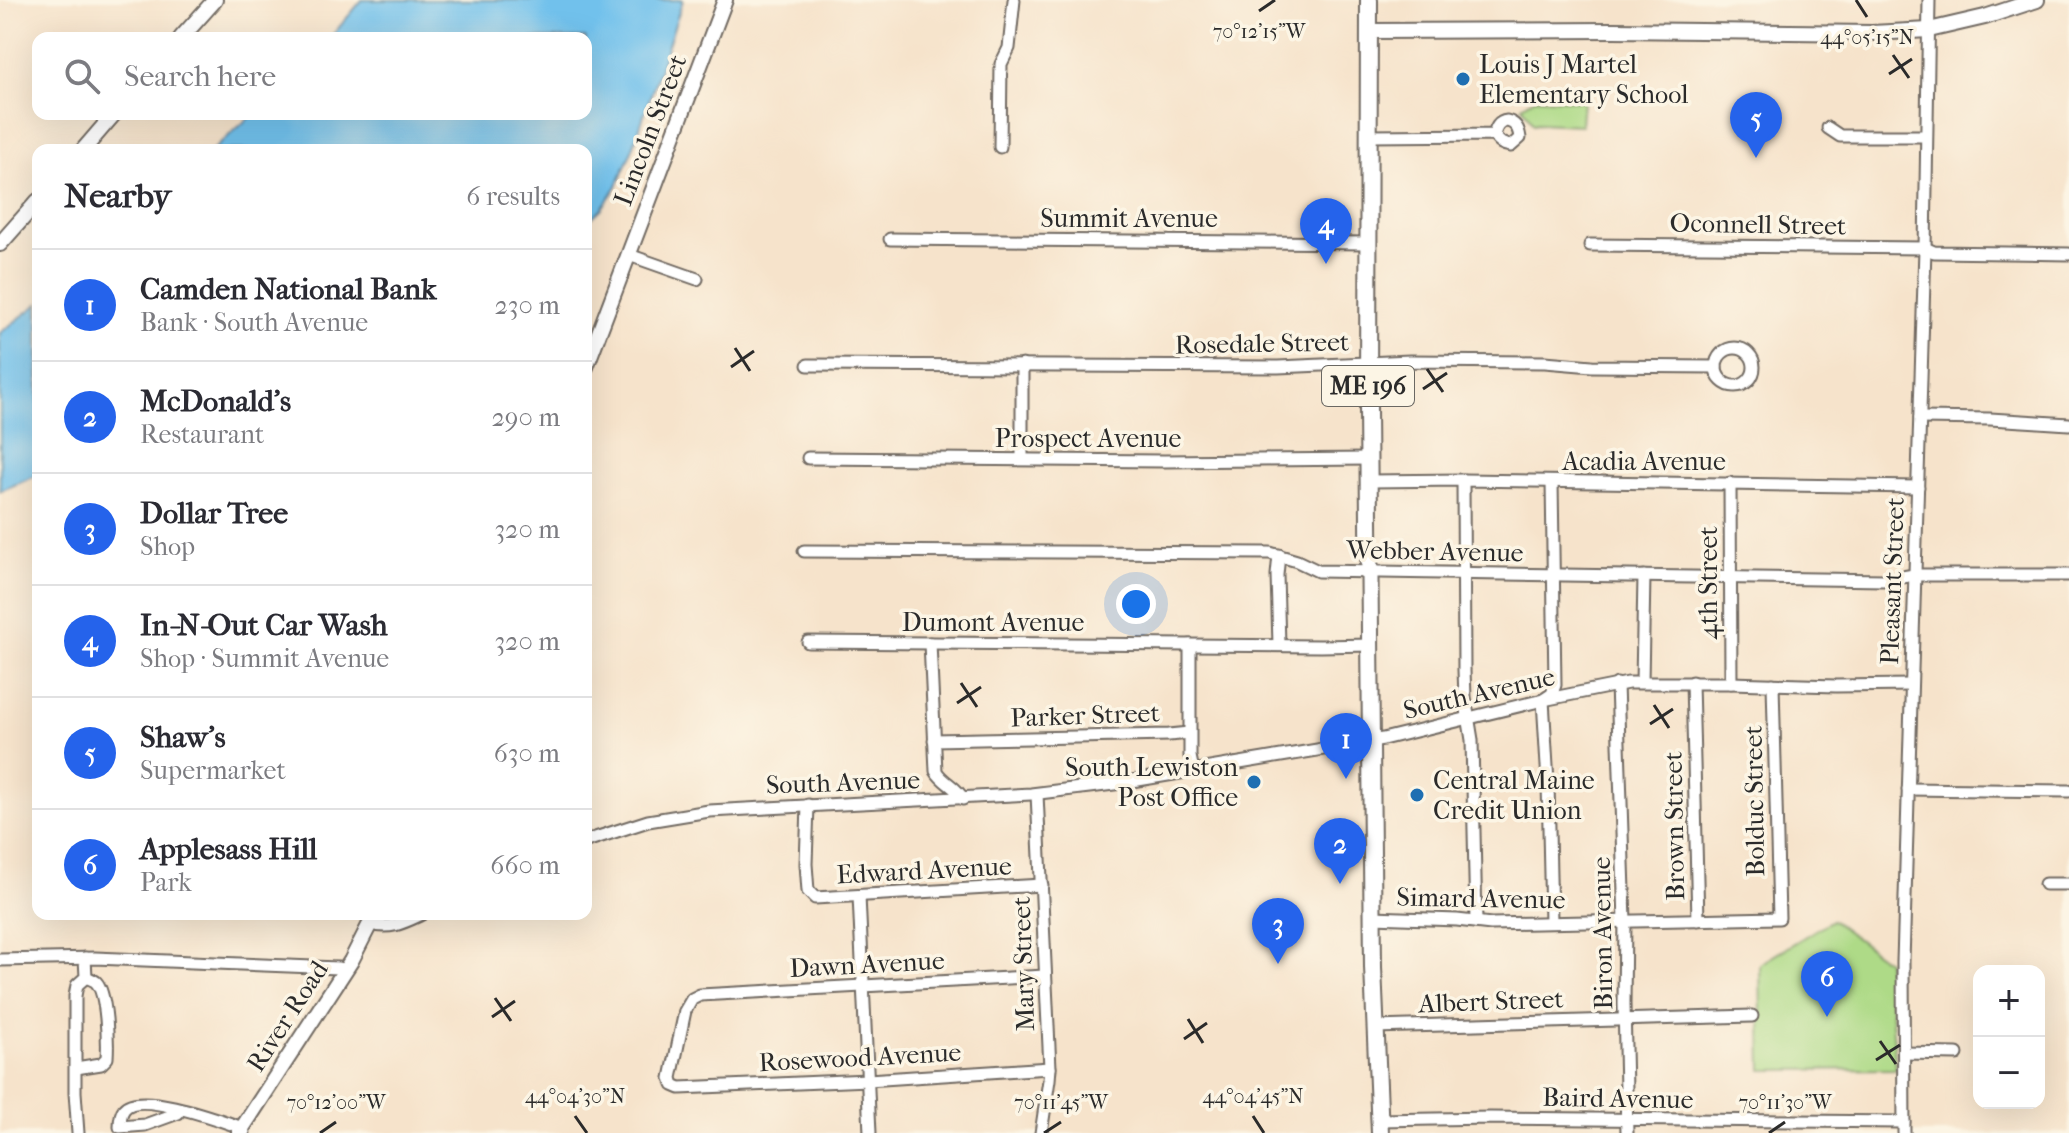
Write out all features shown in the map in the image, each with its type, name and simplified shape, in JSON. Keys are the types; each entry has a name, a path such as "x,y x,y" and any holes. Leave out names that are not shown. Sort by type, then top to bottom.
{"highway":[{"name":"ME 196","path":"1369,0 1368,364 1373,917 1380,1126"}],"main road":[{"path":"186,32 215,0"},
{"name":"Lincoln Street","path":"592,351 725,0"},
{"path":"1369,31 1872,33 1929,30 1985,17 2037,0"},
{"path":"88,144 109,120"},
{"path":"0,244 32,208"},
{"name":"River Road","path":"242,1131 345,970 372,920"}],"street":[{"path":"1000,147 1001,64 1009,48 1014,0"},
{"name":"Pleasant Street","path":"1904,1128 1903,962 1925,248 1929,0"},
{"path":"1828,128 1840,136 1926,136"},
{"path":"1368,136 1494,135"},
{"name":"Summit Avenue","path":"890,239 1368,243"},
{"name":"Oconnell Street","path":"1590,245 1925,248 1934,252 2069,254"},
{"path":"629,255 697,279"},
{"name":"Rosedale Street","path":"808,365 1278,367 1410,361 1716,367"},
{"path":"1022,365 1022,459"},
{"path":"1920,418 2069,424"},
{"name":"Prospect Avenue","path":"808,458 1369,459"},
{"path":"1463,480 1465,697 1472,740 1476,922"},
{"name":"Acadia Avenue","path":"1369,481 1918,487"},
{"path":"1551,922 1543,700 1552,694 1555,685 1552,482"},
{"name":"4th Street","path":"1730,483 1731,683"},
{"name":"Webber Avenue","path":"804,551 1270,553 1318,571 1370,573 1885,580 1914,575 2069,575"},
{"path":"1279,555 1279,645"},
{"path":"1642,682 1644,576"},
{"name":"Dumont Avenue","path":"808,642 1371,645"},
{"path":"930,643 936,771 963,799"},
{"path":"1190,645 1189,733 1193,771"},
{"name":"Brown Street","path":"1692,682 1698,920"},
{"name":"South Avenue","path":"592,839 634,825 687,814 1037,794 1193,771 1373,740 1617,684 1911,685"},
{"name":"Biron Avenue","path":"1617,684 1625,921 1627,1133"},
{"name":"Bolduc Street","path":"1773,684 1779,918"},
{"name":"Parker Street","path":"934,740 1189,733"},
{"path":"1908,789 2069,791"},
{"name":"Mary Street","path":"1037,794 1050,1068 1041,1133"},
{"name":"Edward Avenue","path":"808,805 806,864 809,894 815,898 1042,885"},
{"path":"2045,884 2069,884"},
{"path":"859,896 870,1133"},
{"name":"Simard Avenue","path":"1373,917 1491,924 1779,918"},
{"path":"374,920 378,926 393,926 408,920"},
{"path":"0,960 85,958 345,970"},
{"path":"85,958 86,977"},
{"name":"Dawn Avenue","path":"673,1085 671,1078 685,1011 692,999 700,995 1045,976"},
{"path":"78,1133 75,996 77,985 86,977"},
{"path":"76,1068 101,1064 107,1058 101,991 94,980 86,977"},
{"name":"Albert Street","path":"1375,1027 1752,1016"},
{"path":"1904,1053 1957,1054"},
{"name":"Rosewood Avenue","path":"673,1085 680,1088 868,1080 1050,1068"},
{"path":"178,1113 145,1125 120,1127 124,1109 141,1102 207,1116 242,1131"},
{"name":"Baird Avenue","path":"1380,1126 1490,1118 1904,1128"}],"green space":[{"path":"1535,98 1583,101 1581,125 1533,124 1522,106"},
{"path":"1832,920 1887,961 1896,1069 1762,1070 1760,964"}],"water":[{"path":"362,0 683,0 633,148 617,186 592,217 592,144 220,144 246,120 592,120 592,32 335,32"},
{"path":"32,309 32,478 0,491 0,333"}],"place":[{"name":"Louis J Martel Elementary School","path":"1463,79"},
{"name":"Shaw's","path":"1756,158"},
{"name":"In-N-Out Car Wash","path":"1326,264"},
{"name":"Camden National Bank","path":"1346,779"},
{"name":"South Lewiston Post Office","path":"1254,782"},
{"name":"Central Maine Credit Union","path":"1417,795"},
{"name":"McDonald's","path":"1340,884"},
{"name":"Dollar Tree","path":"1278,964"},
{"name":"Applesass Hill","path":"1827,1017"}]}
